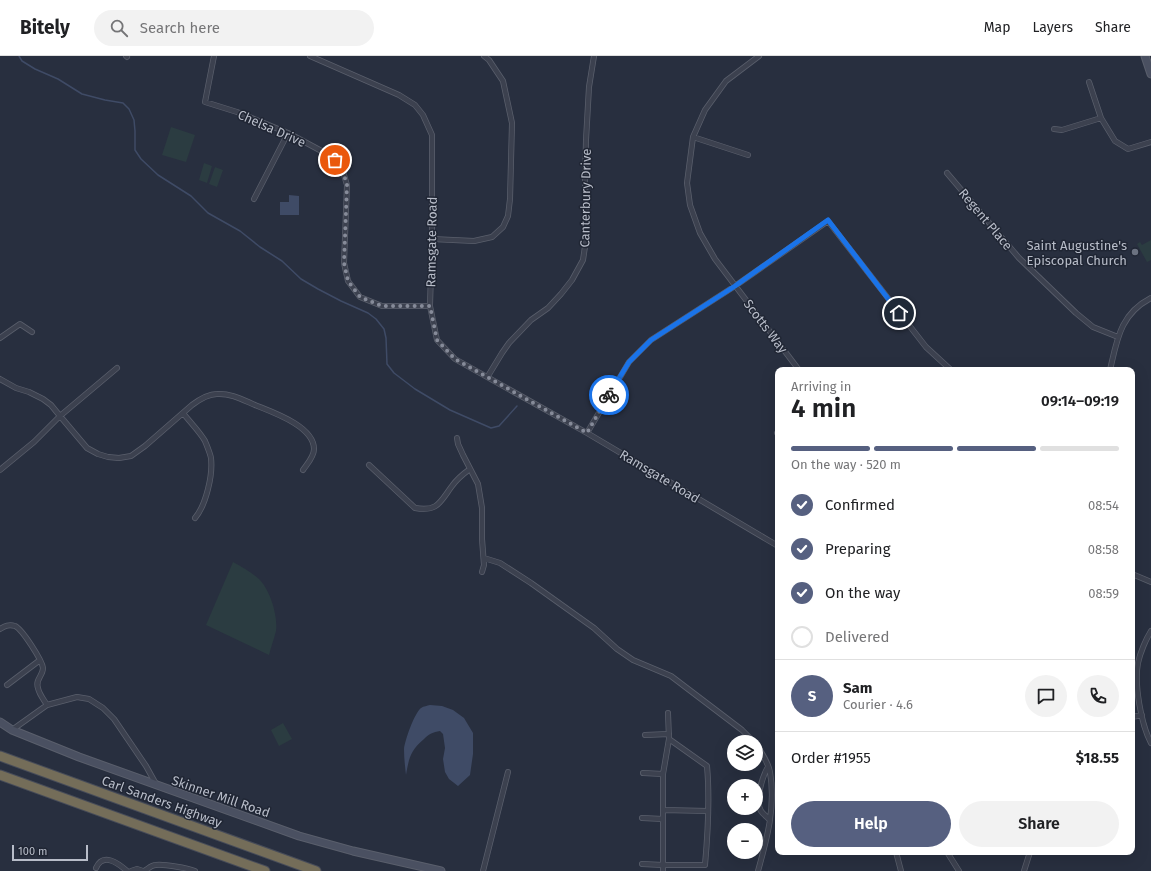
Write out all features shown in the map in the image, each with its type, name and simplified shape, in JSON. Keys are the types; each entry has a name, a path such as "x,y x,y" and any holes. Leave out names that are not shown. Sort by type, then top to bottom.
{"highway":[{"name":"Carl Sanders Highway","path":"0,756 316,871"},
{"path":"0,775 265,871"}],"street":[{"name":"Chelsa Drive","path":"214,56 205,102 237,112 288,133 329,155 341,165 347,185 344,263 348,281 360,297 382,306 430,306"},
{"name":"Ramsgate Road","path":"310,56 399,95 415,106 423,115 432,135 432,239 430,306 437,340 455,359 488,376 587,433 775,544"},
{"path":"432,239 474,241 492,237 503,227 508,216 510,199 512,123 503,81 489,60 484,56"},
{"name":"Canterbury Drive","path":"488,376 509,343 531,320 548,308 561,294 572,280 583,260 587,233 585,168 589,87 594,56"},
{"name":"Scotts Way","path":"759,56 726,81 705,110 693,137 687,183 690,205 700,233 715,259 797,367"},
{"path":"1145,56 1151,74"},
{"path":"1089,82 1101,118 1115,141 1128,149 1151,142"},
{"path":"1054,129 1062,130 1101,118"},
{"path":"254,199 288,133"},
{"path":"693,137 748,155"},
{"name":"Regent Place","path":"947,173 1019,258 1070,308 1093,327 1118,337"},
{"path":"587,433 629,362 651,340 735,286 828,220 926,347 948,367"},
{"path":"1111,367 1118,337 1124,322 1136,308 1151,298"},
{"path":"0,338 20,324 32,332"},
{"path":"0,470 34,442 60,416 117,368"},
{"path":"0,379 16,388 43,398 51,405 87,448 98,454 119,458 131,456 145,446 192,404 200,399 219,393 231,395 287,418 300,427 312,442 314,449 313,456 302,470"},
{"path":"183,413 204,440 211,458 209,485 203,506 195,518"},
{"path":"457,438 458,444 478,484 482,508 482,544 484,558 482,572"},
{"path":"369,465 415,508 422,509 432,508 439,504 460,477 470,469"},
{"path":"484,558 500,564 531,583 594,628 617,649 633,660 671,676 747,735"},
{"path":"1135,575 1151,582"},
{"path":"0,629 7,625 15,626 21,630 35,650 43,666 42,673 38,679 37,688 47,705"},
{"path":"1151,631 1138,663 1137,682 1142,715 1147,735 1151,743"},
{"path":"7,686 40,660"},
{"path":"12,730 47,705 77,697 89,699 103,708 114,719 146,766 156,785"},
{"path":"663,871 663,774 669,737 668,713"},
{"path":"1135,716 1142,715"},
{"name":"Skinner Mill Road","path":"0,722 12,730 79,757 299,836 347,850 441,871"},
{"path":"642,864 705,865 709,795 707,766 669,737 645,735"},
{"path":"758,871 770,820 772,800 770,772 763,754"},
{"path":"768,767 758,801 761,811 770,820"},
{"path":"483,871 508,772"},
{"path":"643,773 663,774"},
{"path":"663,810 708,811"},
{"path":"642,818 663,819"},
{"path":"897,855 901,871"},
{"path":"949,855 959,871"},
{"path":"1024,871 1029,855"},
{"path":"96,868 100,861 106,860 115,863 127,871"},
{"path":"131,871 137,869 144,871 152,866 158,865 195,871"}],"shaded area":[{"path":"171,127 195,135 186,162 162,155"},
{"path":"204,163 212,166 207,183 199,180"},
{"path":"215,167 223,170 217,187 209,184"},
{"path":"1151,240 1151,260 1147,262 1137,244 1140,242 1142,245"},
{"path":"233,562 259,579 270,596 276,618 276,631 269,655 206,625"},
{"path":"283,723 292,739 279,746 271,730"}],"water":[{"path":"289,195 299,196 299,215 280,215 280,202 289,202"},
{"path":"430,705 442,706 453,710 464,718 473,733 473,754 470,775 458,786 449,779 445,772 443,759 445,748 443,734 440,731 429,735 419,743 409,759 406,775 404,749 408,734 418,711 422,707"}],"waterway":[{"path":"19,56 22,61 35,69 58,79 82,94 123,103 129,109 134,120 135,150 141,159 158,175 191,196 208,213 240,231 260,247 282,261 301,279 341,301 368,313 376,319 384,329 386,338 387,364 394,373 415,389 450,410 491,428 499,426 517,406"}],"way so far":[{"path":"335,160 341,165 347,185 344,263 348,281 360,297 382,306 430,306 437,340 455,359 488,376 587,433 609,395"}],"place":[{"name":"Saint Augustine's Episcopal Church","path":"1135,252"}],"route":[{"path":"609,395 629,362 651,340 735,286 828,220 899,313"}]}
